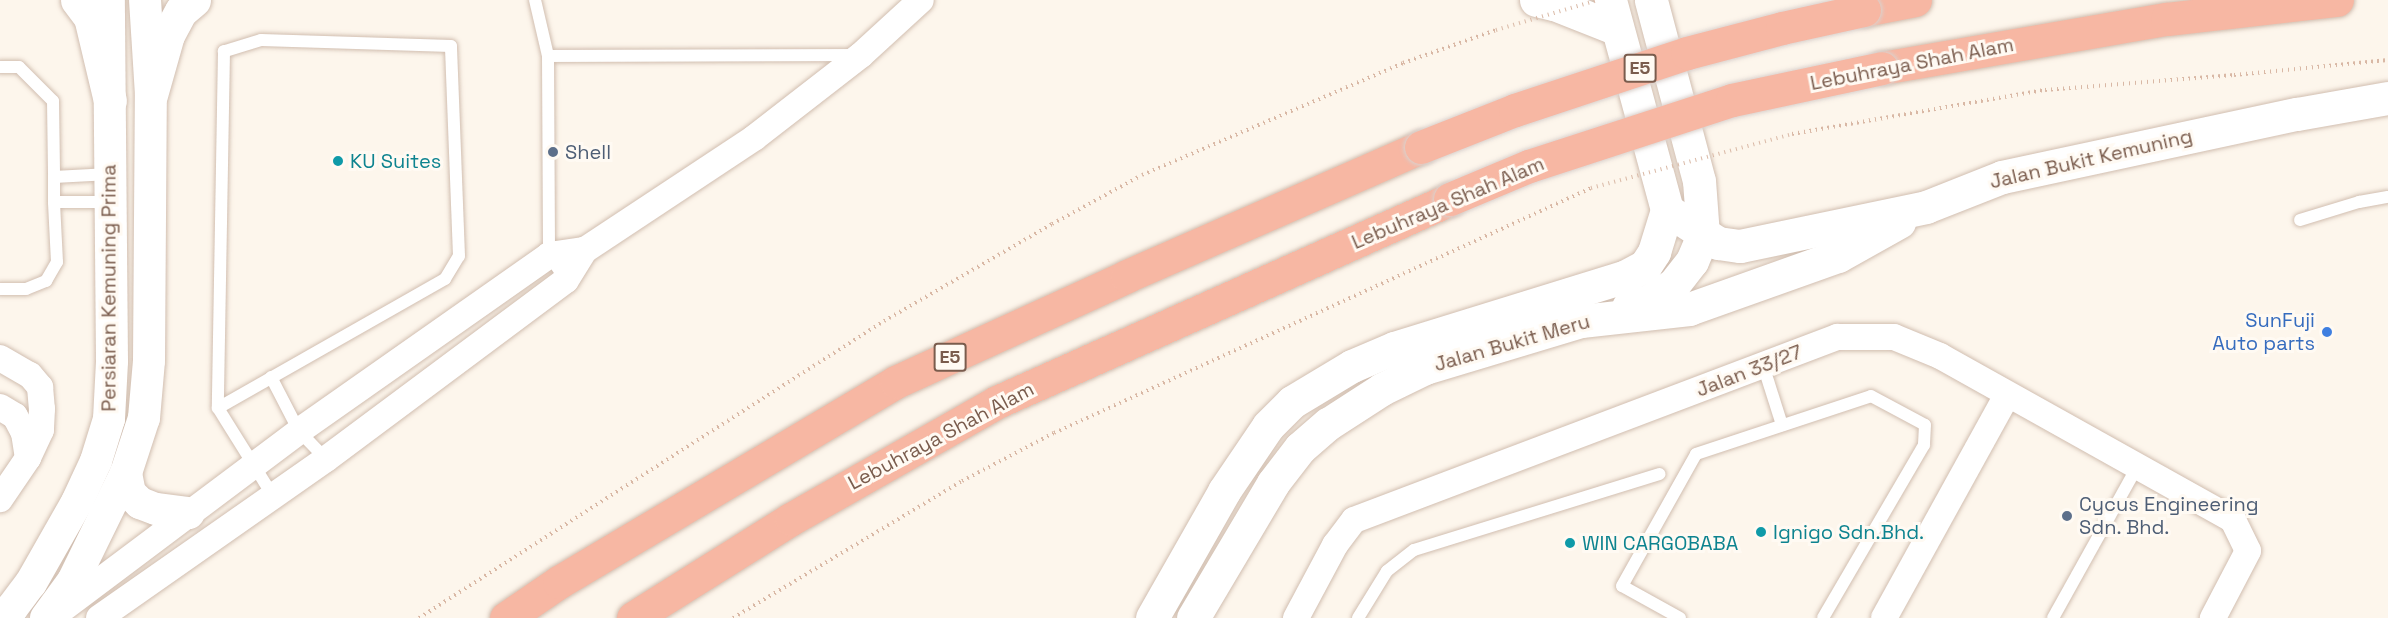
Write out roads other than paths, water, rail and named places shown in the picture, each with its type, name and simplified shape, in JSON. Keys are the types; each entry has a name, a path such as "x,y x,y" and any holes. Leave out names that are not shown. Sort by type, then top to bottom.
{"highway":[{"name":"E5","path":"506,618 558,582 896,382 1127,276 1421,147 1515,111 1687,53 1782,28 1915,0"},
{"name":"Lebuhraya Shah Alam","path":"633,618 791,519 997,402 1450,199 1529,166 1732,100 1882,68 2167,19 2337,0"}],"main road":[{"path":"77,0 90,17 110,101"},
{"path":"151,95 168,35 181,11 194,0"},
{"path":"1536,0 1613,14 1667,210"},
{"path":"1581,321 1649,301 1662,293 1683,273 1703,236 1699,182 1651,0"},
{"name":"Jalan Bukit Kemuning","path":"1667,210 1703,236 1718,243 1740,246 1926,207 2002,177 2297,114 2388,98"},
{"name":"Jalan Bukit Meru","path":"1193,618 1273,483 1300,448 1328,424 1382,389 1425,368 1581,321 1689,309 1838,256 1926,207"},
{"name":"Jalan Bukit Meru","path":"1152,618 1224,491 1268,426 1292,402 1352,366 1394,348 1624,277 1646,266 1654,252 1667,210"}],"street":[{"name":"Persiaran Kemuning Prima","path":"0,618 12,608 31,584 77,502 96,460 109,419 112,360 109,0"},
{"name":"Persiaran Kemuning Prima","path":"47,618 73,581 126,473 144,418 149,361 151,95 146,0"},
{"path":"99,618 326,459 566,280 585,250 754,138 861,55 921,0"},
{"path":"47,618 299,431 549,255 585,250"},
{"name":"Jalan 33/27","path":"1296,618 1335,545 1354,520 1837,337 1894,337 1940,356 2233,520 2248,551 2213,618"},
{"path":"0,358 30,375 40,387 41,430 28,458 0,499"},
{"path":"1884,618 2007,394"},
{"path":"0,407 15,416 20,424 24,433 28,458"},
{"path":"126,473 130,493 140,503 156,509 189,513"}],"lane":[{"path":"535,0 548,56 549,255 566,280"},
{"path":"218,408 445,279 459,256 451,46 261,40 224,51 218,408 273,496"},
{"path":"548,56 861,55"},
{"path":"0,67 19,67 53,101 57,262 46,281 26,289 0,289"},
{"path":"54,177 111,188"},
{"path":"54,202 111,188"},
{"path":"2300,220 2359,202 2388,197"},
{"path":"1763,365 1782,425"},
{"path":"271,377 299,431 326,459"},
{"path":"1680,618 1622,586 1695,454 1871,396 1925,425 1924,445 1823,618"},
{"path":"2053,618 2137,467"},
{"path":"1358,618 1387,571 1414,550 1659,474"}],"place":[{"name":"Shell","path":"553,152"},
{"name":"KU Suites","path":"338,161"},
{"name":"SunFuji Auto parts","path":"2327,332"},
{"name":"Cycus Engineering Sdn. Bhd.","path":"2067,516"},
{"name":"Ignigo Sdn.Bhd.","path":"1761,532"},
{"name":"WIN CARGOBABA","path":"1570,543"}]}
